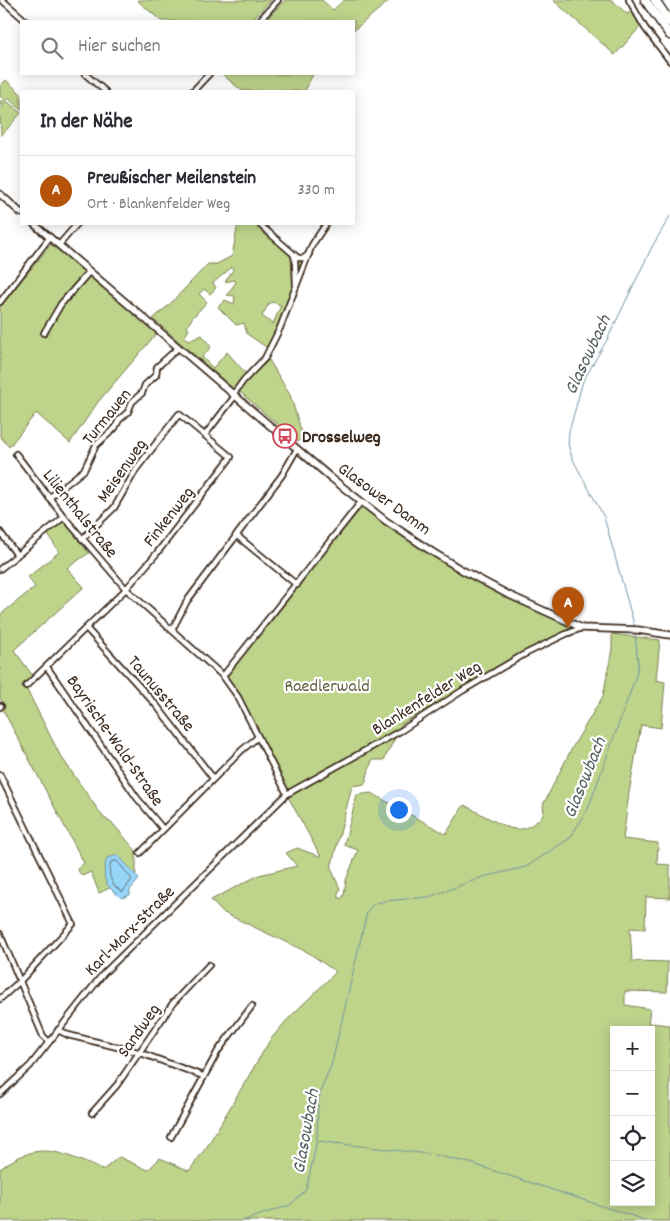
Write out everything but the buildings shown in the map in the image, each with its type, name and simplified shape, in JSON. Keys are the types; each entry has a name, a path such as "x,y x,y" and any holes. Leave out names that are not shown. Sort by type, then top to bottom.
{"highway":[{"path":"645,0 670,35"},
{"path":"655,0 670,22"}],"street":[{"path":"2,0 25,20"},
{"path":"260,20 278,0"},
{"path":"628,0 645,28 670,61"},
{"path":"86,75 104,90"},
{"path":"194,90 209,75"},
{"path":"0,194 20,212"},
{"name":"Glasower Damm","path":"35,225 297,449 362,502 417,542 462,570 528,604 582,628 638,630 670,635"},
{"path":"59,245 76,225"},
{"path":"259,225 298,258 304,258 309,254"},
{"path":"205,435 243,381 265,358 280,328 312,245 325,225"},
{"path":"0,302 50,237"},
{"path":"293,254 296,288"},
{"path":"44,332 61,304 89,272"},
{"name":"Turmauen","path":"49,498 84,470 96,445 115,428 119,420 128,412 132,402 142,393 145,384 156,375 157,367 178,348"},
{"name":"Meisenweg","path":"82,539 114,508 137,468 179,414 205,435"},
{"name":"Finkenweg","path":"26,686 126,589 158,553 231,457 205,435"},
{"path":"172,630 187,601 282,476 297,449"},
{"name":"Lilienthalstraße","path":"16,454 64,518 126,589 223,676 238,697 287,794"},
{"path":"223,676 362,502"},
{"path":"0,569 64,518"},
{"path":"0,532 17,555"},
{"path":"236,535 297,584"},
{"name":"Taunusstraße","path":"86,628 157,706 213,778"},
{"name":"Blankenfelder Weg","path":"287,794 402,730 462,691 523,655 582,628"},
{"name":"Bayrische-Wald-Straße","path":"47,667 137,798 163,829"},
{"path":"140,853 213,778 258,737"},
{"path":"0,774 73,924 20,981 0,999"},
{"name":"Karl-Marx-Straße","path":"0,1094 24,1072 103,974 287,794"},
{"path":"0,934 43,1036 48,1042"},
{"name":"Sandweg","path":"92,1113 116,1085 173,1004 209,965"},
{"path":"171,1137 218,1051 252,1006"},
{"path":"58,1030 68,1035 138,1052 203,1076"}],"green space":[{"path":"137,0 271,0 252,20 160,20"},
{"path":"285,0 322,0 333,10 344,0 390,0 355,29 355,20 266,20"},
{"path":"553,0 612,0 627,14 632,11 641,26 615,55"},
{"path":"223,75 313,75 305,90 241,90"},
{"path":"6,80 20,93 20,109 8,98 0,107 0,102 3,99 0,96 0,86"},
{"path":"7,101 20,112 1,136 0,110"},
{"path":"238,225 258,225 296,258 302,259 303,262 282,320 272,341 266,347 247,334 244,323 236,325 218,307 225,300 234,304 235,296 227,295 236,282 234,280 225,282 233,270 232,267 213,283 216,288 210,294 204,289 199,294 207,302 192,318 187,327 189,330 184,337 190,341 202,335 211,347 202,357 213,368 227,352 247,375 235,390 153,319 208,264 217,264 232,256","holes":["272,302 281,305 273,324 262,316 268,305"]},
{"path":"52,243 157,333 98,402 70,443 36,413 9,447 0,436 0,307"},
{"path":"269,360 290,395 303,436 298,442 240,392 244,383"},
{"name":"Raedlerwald","path":"363,506 407,537 568,624 569,627 568,631 528,649 402,724 384,760 372,760 365,784 352,786 331,868 340,889 337,896 341,899 344,895 346,880 358,850 344,845 357,795 371,793 446,834 464,805 509,828 523,829 531,825 544,813 543,805 572,748 603,696 612,649 612,634 660,640 656,680 665,682 661,728 641,725 623,839 658,843 657,864 670,865 670,898 646,897 645,929 630,928 632,961 668,962 667,992 625,991 625,1005 650,1009 648,1023 670,1025 670,1221 0,1221 0,1169 14,1159 27,1154 40,1151 63,1154 103,1170 119,1157 148,1170 160,1158 189,1171 208,1145 270,1040 287,1020 336,972 309,953 222,912 211,900 259,875 297,866 286,853 297,848 321,857 226,675"},
{"path":"63,521 89,553 67,568 84,587 14,650 33,676 25,686 60,755 103,817 114,825 136,851 136,874 99,893 91,872 82,876 77,869 84,863 2,708 3,704 0,698 0,615 35,587 28,577 59,552 47,533"}],"water":[{"path":"118,855 139,879 130,890 130,895 122,898 108,886 104,871 107,858"}],"waterway":[{"name":"Glasowbach","path":"635,628 604,517 572,458 568,444 569,432 583,381 608,338 652,247 670,216"},
{"name":"Glasowbach","path":"242,1221 290,1205 306,1190 317,1141 318,1103 322,1087 332,1063 367,912 373,904 384,901 429,897 483,877 526,867 570,838 588,809 636,676 638,665 635,632"},
{"path":"317,1141 428,1154"},
{"path":"434,1155 470,1163 648,1221"}],"place":[{"name":"Drosselweg","path":"285,436"},
{"name":"Preußischer Meilenstein","path":"568,628"}]}
